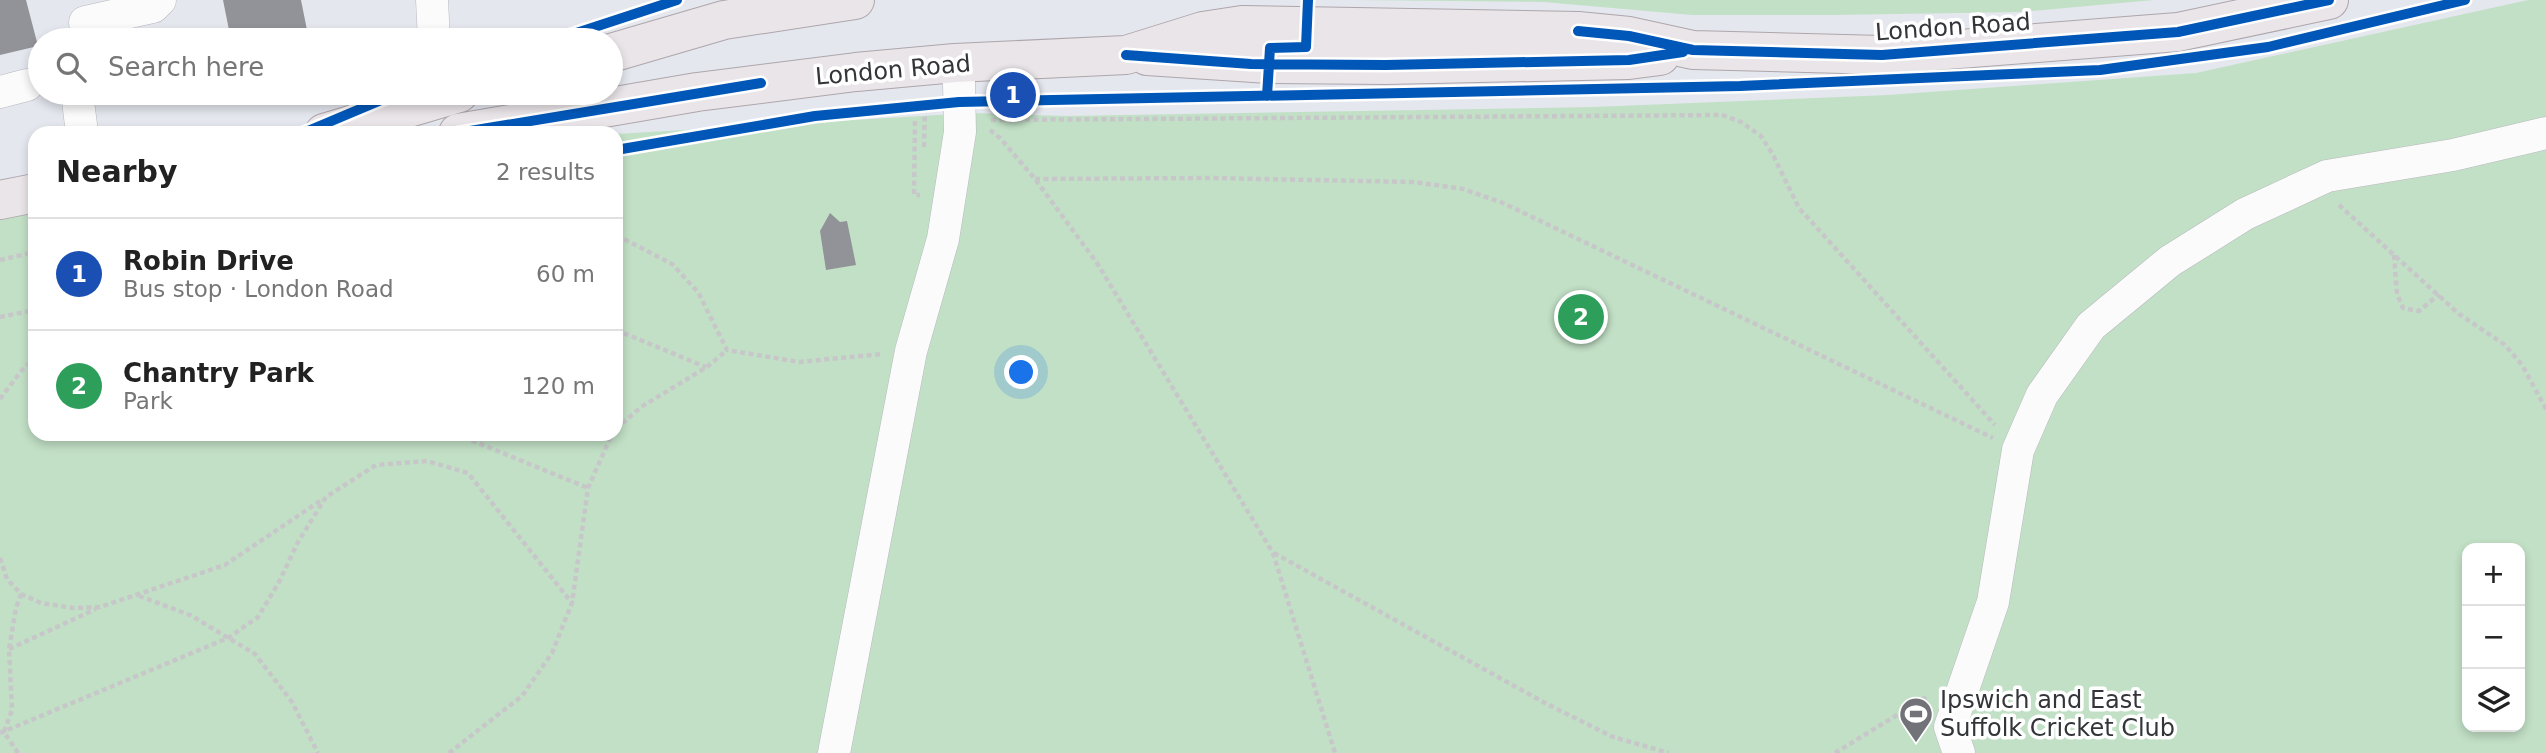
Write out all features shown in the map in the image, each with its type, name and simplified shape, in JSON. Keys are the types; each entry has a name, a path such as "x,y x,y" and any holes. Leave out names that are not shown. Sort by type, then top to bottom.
{"main road":[{"path":"623,49 724,20 856,0"},
{"name":"London Road","path":"500,126 722,89 856,72 955,63 1126,55 1203,15 1242,25 1578,31 1629,36 1693,50 1882,55 2178,32 2329,0"},
{"path":"1126,55 1251,64 1386,65 1629,60 1693,50"},
{"path":"346,126 414,105"},
{"path":"0,200 28,194"}],"street":[{"path":"85,28 85,22 153,7 160,0"},
{"path":"432,0 433,28"},
{"path":"834,753 911,351 943,239 960,132 968,115 955,63"},
{"path":"78,105 81,126"},
{"path":"1959,753 1950,727 1993,602 2018,450 2042,395 2091,326 2170,261 2245,214 2327,177 2453,155 2546,133"}],"path":[{"path":"924,156 925,106"},
{"path":"968,115 1000,138 1035,179 1097,263 1273,553 1335,753"},
{"path":"968,115 1722,115 1741,122 1761,136 1799,208 2018,450"},
{"path":"915,121 914,195 923,195"},
{"path":"2327,177 2340,207 2459,314 2505,345 2522,365 2546,409"},
{"path":"1035,179 1374,181 1463,189 1503,202 2018,450"},
{"path":"623,239 672,264 698,292 727,350"},
{"path":"0,260 28,254"},
{"path":"2394,255 2396,294 2403,308 2419,311 2439,294"},
{"path":"0,317 28,311"},
{"path":"623,333 707,367"},
{"path":"623,423 641,407 707,367 727,350 799,362 911,351"},
{"path":"0,399 28,364"},
{"path":"473,441 588,488"},
{"path":"449,753 522,696 551,653 572,603 588,488 608,441"},
{"path":"9,649 100,607 225,565 376,465 427,461 468,473 572,603"},
{"path":"2,732 228,638 258,617 298,542 326,497"},
{"path":"1273,553 1612,737 1669,753"},
{"path":"0,558 7,579 21,594 41,603 73,608 100,607"},
{"path":"2,732 12,710 9,649 21,594"},
{"path":"138,595 190,615 255,654 292,702 317,753"},
{"path":"1835,753 1970,670"},
{"path":"2,732 18,753"}],"green space":[{"path":"1355,0 2154,0 2020,12 1692,15 1544,2"},
{"path":"2528,0 2546,0 2546,753 0,753 0,200 28,194 28,441 623,441 623,134 972,113 1067,116 1593,107 1888,95 2196,73"}],"building":[{"path":"0,0 26,0 33,28 28,28 28,48 0,55"},
{"path":"223,0 301,0 307,28 229,28"},
{"path":"830,213 840,222 847,221 856,265 826,270 820,231"}],"cycle path":[{"path":"592,28 677,0"},
{"path":"1267,96 1270,48 1306,47 1308,0"},
{"path":"1578,31 1629,36 1693,50 1882,55 2178,32 2329,0"},
{"path":"623,149 815,116 959,102 1740,86 2100,70 2268,47 2465,0"},
{"path":"1126,55 1251,64 1386,65 1629,60 1683,52"},
{"path":"500,126 761,83"},
{"path":"320,126 370,105"}],"place":[{"name":"Robin Drive","path":"1013,95"},
{"name":"Chantry Park","path":"1581,317"},
{"name":"Ipswich and East Suffolk Cricket Club","path":"1916,744"}]}
